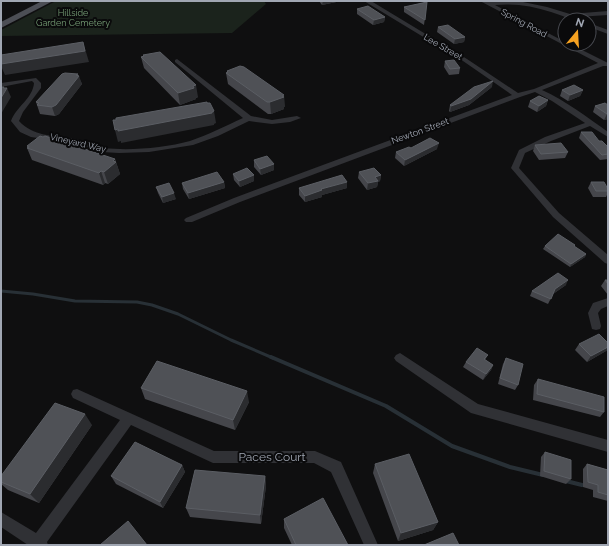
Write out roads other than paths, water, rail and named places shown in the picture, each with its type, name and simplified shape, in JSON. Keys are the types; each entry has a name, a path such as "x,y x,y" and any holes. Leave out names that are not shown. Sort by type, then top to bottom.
{"main road":[{"path":"1,18 36,1"},
{"path":"1,25 49,1"}],"street":[{"name":"Lee Street","path":"367,1 465,60 517,95"},
{"path":"485,2 527,4 557,12"},
{"name":"Spring Road","path":"485,2 605,65"},
{"path":"597,14 608,13"},
{"path":"597,28 608,32"},
{"path":"177,61 248,118 269,123 283,122 297,118"},
{"name":"Newton Street","path":"189,220 237,200 517,95 536,90 605,65"},
{"name":"Vineyard Way","path":"1,85 34,79 38,84 39,88 16,114 15,121 23,130 34,135 80,142 102,150 149,150 190,142 215,134 248,118"},
{"path":"536,90 555,99 608,135"},
{"path":"592,123 548,139 522,152 516,168 556,215 608,260"},
{"path":"596,326 593,313 597,306 608,302"},
{"path":"400,358 475,409 608,446"},
{"name":"Paces Court","path":"77,394 213,457 315,457 336,468 371,545"},
{"path":"1,519 39,544 129,418"}],"waterway":[{"path":"1,291 33,294 75,301 137,302 152,305 178,314 231,340 273,358"},
{"path":"271,357 386,406 452,446 510,467 543,475"},
{"path":"566,481 582,485"}],"park label":[{"name":"Hillside Garden Cemetery","path":"73,18"}]}
